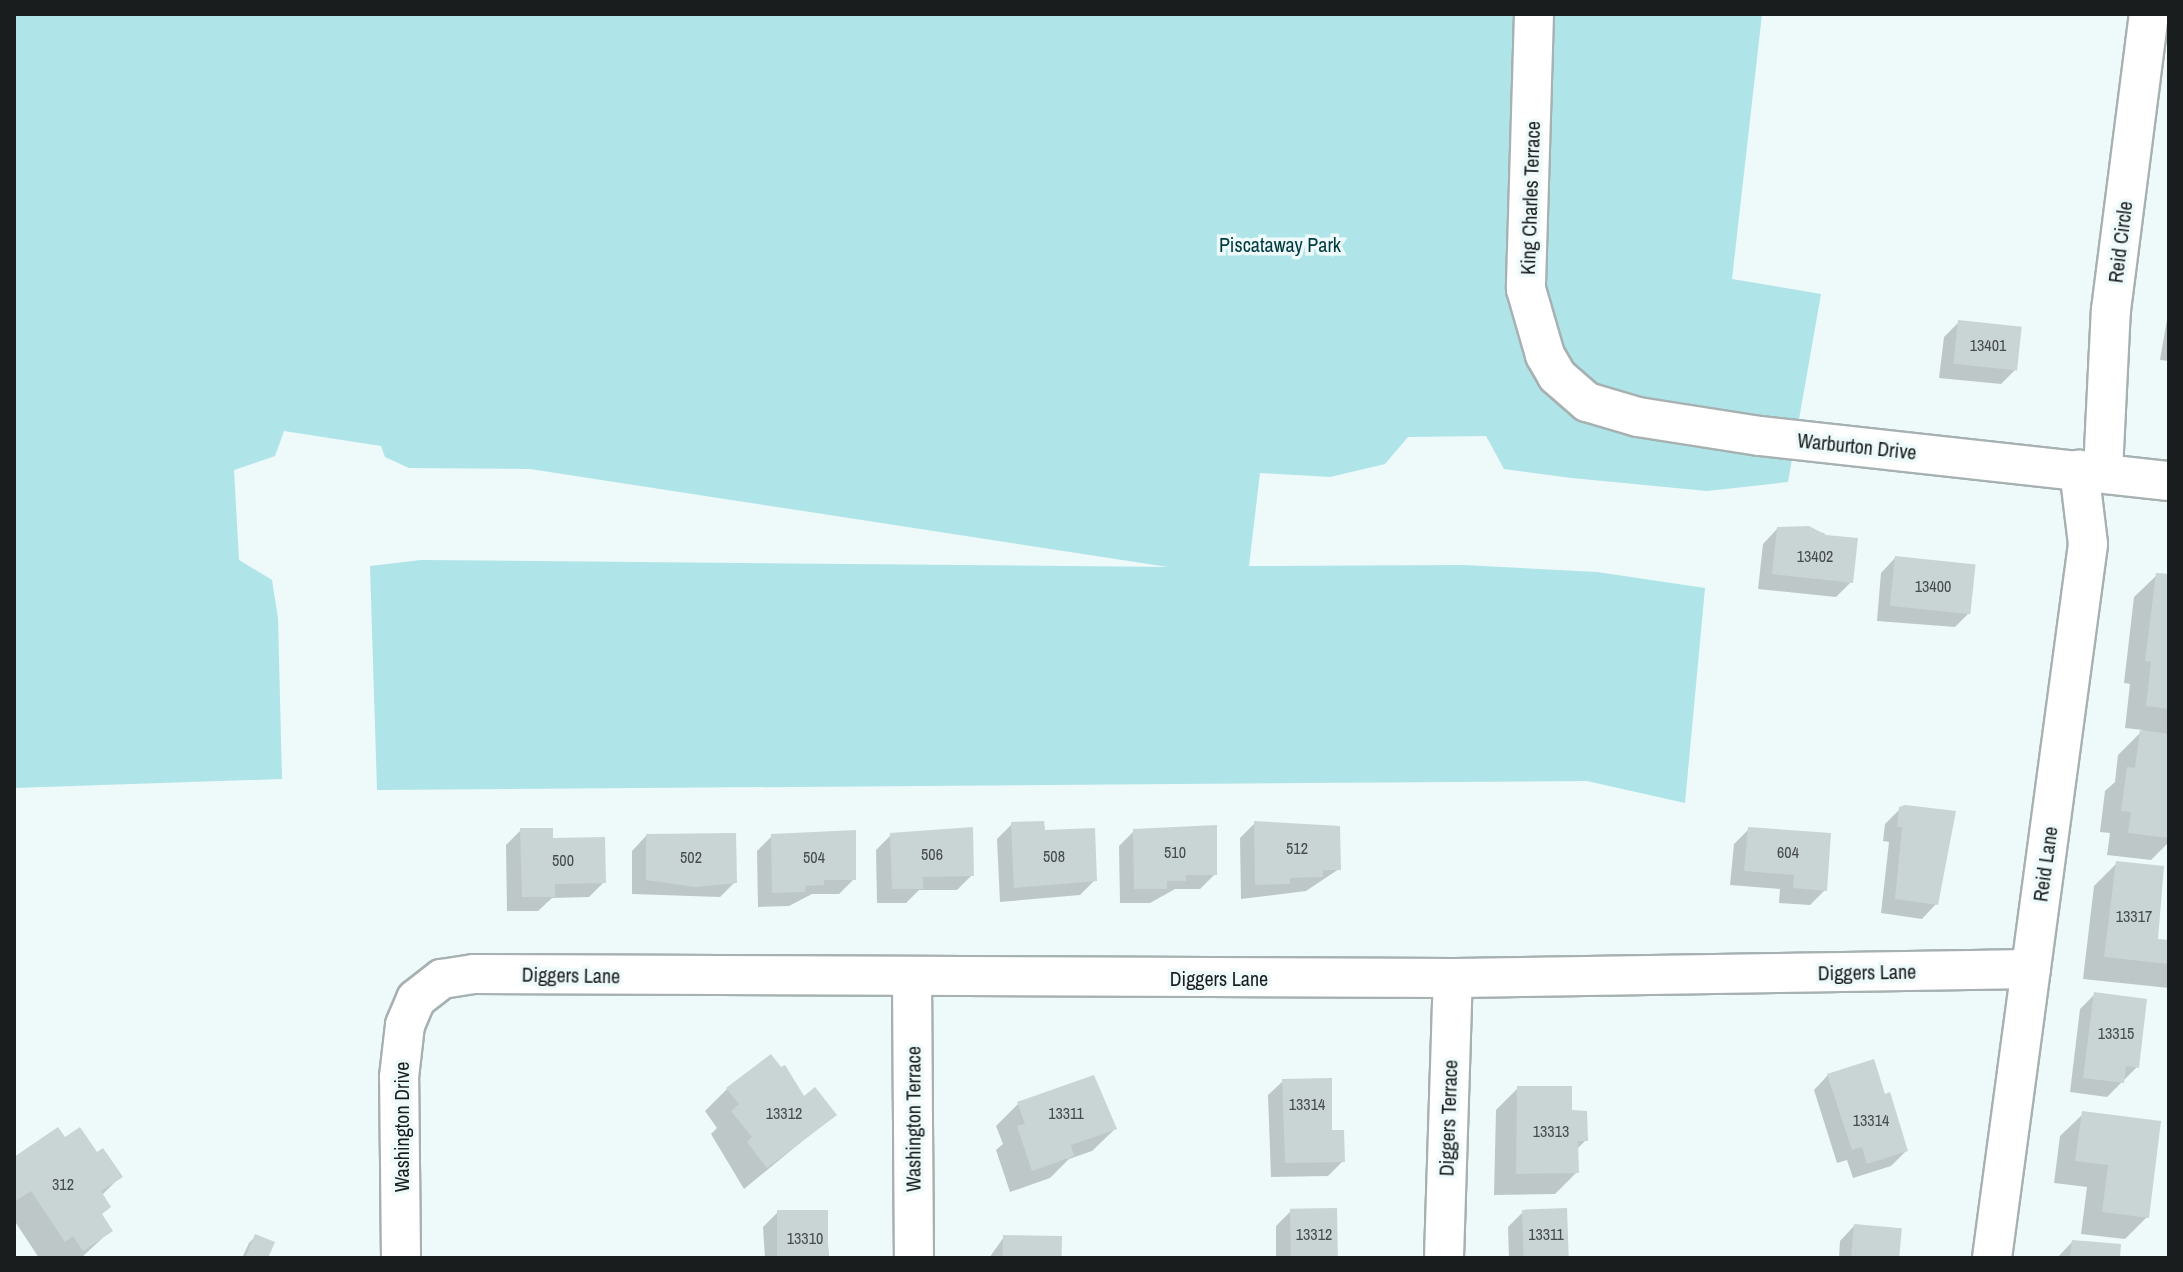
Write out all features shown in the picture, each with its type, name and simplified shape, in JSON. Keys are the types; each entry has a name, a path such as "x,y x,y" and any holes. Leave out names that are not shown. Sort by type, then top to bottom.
{"street":[{"name":"King Charles Terrace","path":"1534,14 1526,289 1535,330 1557,376"},
{"name":"Reid Circle","path":"2091,470 2149,14"},
{"name":"Warburton Drive","path":"1557,376 1587,402 1638,417 1760,436 2091,470 2169,481"},
{"name":"Reid Lane","path":"1992,1258 2088,544 2091,470"},
{"name":"Diggers Lane","path":"416,999 442,979 474,974 912,979 1453,978 2031,969"},
{"name":"Diggers Terrace","path":"1444,1258 1453,978"},
{"name":"Washington Terrace","path":"912,979 914,1258"},
{"name":"Washington Drive","path":"401,1258 399,1077 405,1025 416,999"}],"green space":[{"name":"Piscataway Park","path":"14,14 1762,14 1732,279 1821,294 1788,482 1707,491 1572,478 1504,469 1486,436 1408,437 1385,464 1330,477 1260,473 1249,566 1463,565 1597,572 1705,588 1685,803 1587,781 377,790 370,566 421,560 1168,567 530,469 409,468 385,457 381,446 284,431 275,456 234,470 239,560 272,580 278,618 282,779 14,788"}],"building":[{"path":"1958,320 2022,327 2017,370 1953,364"},
{"path":"1809,526 1826,535 1858,538 1853,583 1772,574 1777,527"},
{"path":"1895,556 1976,564 1970,614 1890,606"},
{"path":"2156,573 2169,574 2169,709 2146,706 2151,662 2145,661"},
{"path":"2140,730 2169,734 2169,838 2128,833 2131,812 2121,811 2127,767 2135,768"},
{"path":"1905,805 1956,811 1938,905 1895,899 1902,827 1897,827 1899,807"},
{"path":"1044,821 1045,830 1095,828 1097,881 1014,888 1011,822"},
{"path":"1254,821 1340,826 1341,870 1323,870 1323,877 1290,878 1290,884 1255,885"},
{"path":"1217,825 1217,875 1186,875 1186,881 1167,881 1167,889 1134,889 1133,829"},
{"path":"973,827 974,876 923,877 923,889 892,889 890,833"},
{"path":"1748,827 1831,833 1827,891 1793,888 1794,875 1744,871"},
{"path":"520,828 553,828 553,838 605,837 606,883 555,884 555,897 522,897"},
{"path":"856,830 856,880 824,880 824,885 806,886 805,892 772,893 771,834"},
{"path":"736,833 737,883 695,887 646,880 646,834"},
{"path":"2116,861 2164,866 2158,939 2169,940 2169,964 2104,957"},
{"path":"2094,992 2147,999 2139,1068 2126,1066 2124,1083 2083,1078"},
{"path":"771,1054 781,1067 785,1065 804,1096 815,1087 837,1115 767,1168 747,1142 752,1137 731,1111 739,1104 726,1088"},
{"path":"1874,1059 1885,1094 1890,1092 1908,1151 1867,1164 1862,1147 1852,1150 1827,1074"},
{"path":"1094,1075 1117,1129 1071,1145 1074,1156 1032,1171 1017,1126 1025,1124 1017,1102"},
{"path":"1332,1078 1332,1130 1344,1130 1345,1162 1285,1163 1282,1079"},
{"path":"1517,1086 1572,1086 1572,1110 1587,1111 1588,1141 1578,1141 1579,1173 1516,1174"},
{"path":"2082,1111 2161,1121 2149,1218 2102,1212 2108,1165 2075,1161"},
{"path":"58,1127 65,1137 80,1127 97,1152 103,1148 123,1177 101,1191 111,1207 102,1214 113,1231 83,1251 73,1236 65,1242 31,1191 14,1202 14,1157"},
{"path":"1337,1208 1338,1258 1291,1258 1290,1209"},
{"path":"1567,1208 1569,1258 1524,1258 1522,1210"},
{"path":"777,1210 828,1210 828,1258 777,1258"},
{"path":"1854,1224 1902,1228 1899,1258 1851,1258"},
{"path":"255,1234 275,1242 268,1258 245,1258"},
{"path":"1003,1235 1062,1236 1062,1258 1003,1258"},
{"path":"2072,1240 2121,1244 2120,1258 2070,1258"}]}
